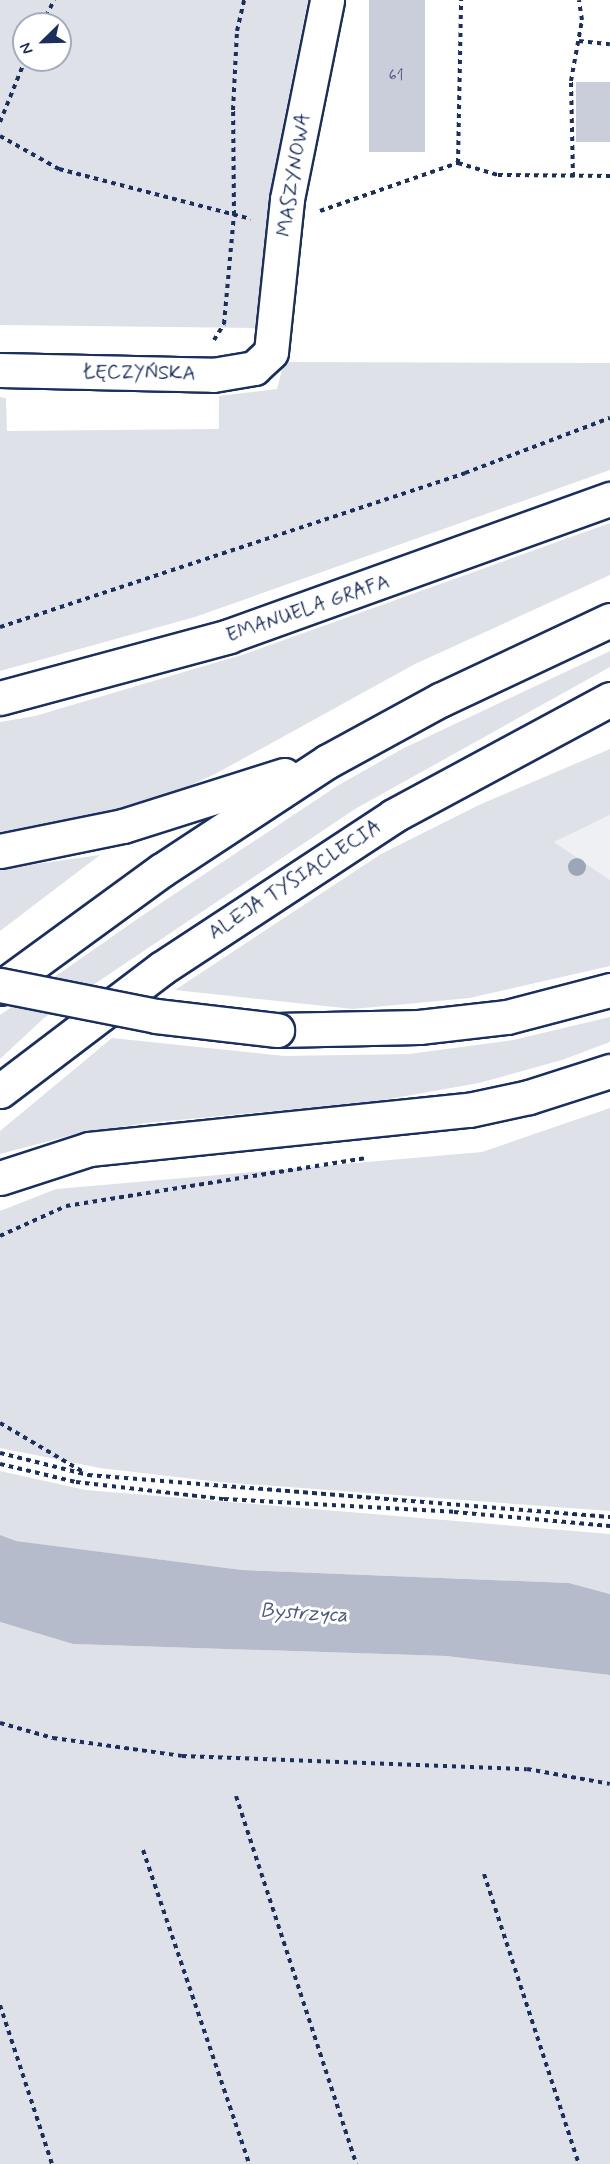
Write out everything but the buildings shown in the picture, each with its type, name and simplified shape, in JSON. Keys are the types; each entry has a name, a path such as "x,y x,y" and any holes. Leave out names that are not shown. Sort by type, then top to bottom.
{"main road":[{"name":"MASZYNOWA","path":"271,352 284,227 327,0"},
{"name":"ŁĘCZYŃSKA","path":"0,370 213,375 254,368 271,352"},
{"name":"EMANUELA GRAFA","path":"0,698 229,636 610,499"},
{"path":"0,986 162,870 328,761 440,700 610,620"},
{"name":"ALEJA TYSIĄCLECIA","path":"0,1091 162,968 393,816 610,699"},
{"path":"0,851 123,826 328,761"},
{"path":"0,986 156,1016 277,1030 419,1027 496,1018 610,990"},
{"path":"0,1178 89,1149 469,1110 529,1097 610,1071"}],"path":[{"path":"213,342 224,324 234,214 233,110 237,32 244,0"},
{"path":"458,163 461,0"},
{"path":"573,177 571,81 582,20 579,0"},
{"path":"579,40 610,44"},
{"path":"0,122 20,72"},
{"path":"0,136 59,170 284,227 325,208 458,163 498,175 610,176"},
{"path":"0,627 465,473 610,418"},
{"path":"0,1236 66,1206 370,1158"},
{"path":"0,1423 88,1475"},
{"path":"0,1454 88,1475 610,1517"},
{"path":"0,1464 76,1482 224,1499 454,1512 610,1526"},
{"path":"0,1723 52,1738 182,1756 526,1769 610,1784"},
{"path":"236,1796 356,2164"},
{"path":"143,1850 249,2164"},
{"path":"484,1874 579,2164"},
{"path":"0,2005 52,2164"}],"shaded area":[{"path":"0,0 308,0 284,120 256,328 0,325"},
{"path":"284,362 610,363 610,470 195,617 0,671 0,397 6,398 7,431 219,429 219,396 277,389"},
{"path":"610,523 610,575 415,664 217,773 168,796 99,817 0,832 0,722 35,716 245,654"},
{"path":"610,651 610,667 355,809 44,1018 0,1059 0,1015 146,913 337,786 404,748"},
{"path":"610,749 610,815 554,842 610,880 610,966 470,998 353,1009 175,990 381,854 481,804"},
{"path":"610,815 610,880 554,842"},
{"path":"100,855 0,931 0,869"},
{"path":"610,1017 610,1042 562,1060 479,1083 372,1102 146,1123 72,1135 0,1154 0,1131 112,1038 284,1056 409,1054 513,1040"},
{"path":"610,1108 610,1511 219,1482 100,1468 0,1448 0,1211 56,1189 482,1152"},
{"path":"0,1471 86,1490 610,1534 610,1594 569,1583 242,1570 15,1541 0,1535"},
{"path":"0,1622 73,1644 446,1656 610,1675 610,2164 0,2164"}],"water":[{"name":"Bystrzyca","path":"0,1535 16,1541 242,1570 569,1583 610,1594 610,1675 446,1656 73,1644 0,1622"}]}
